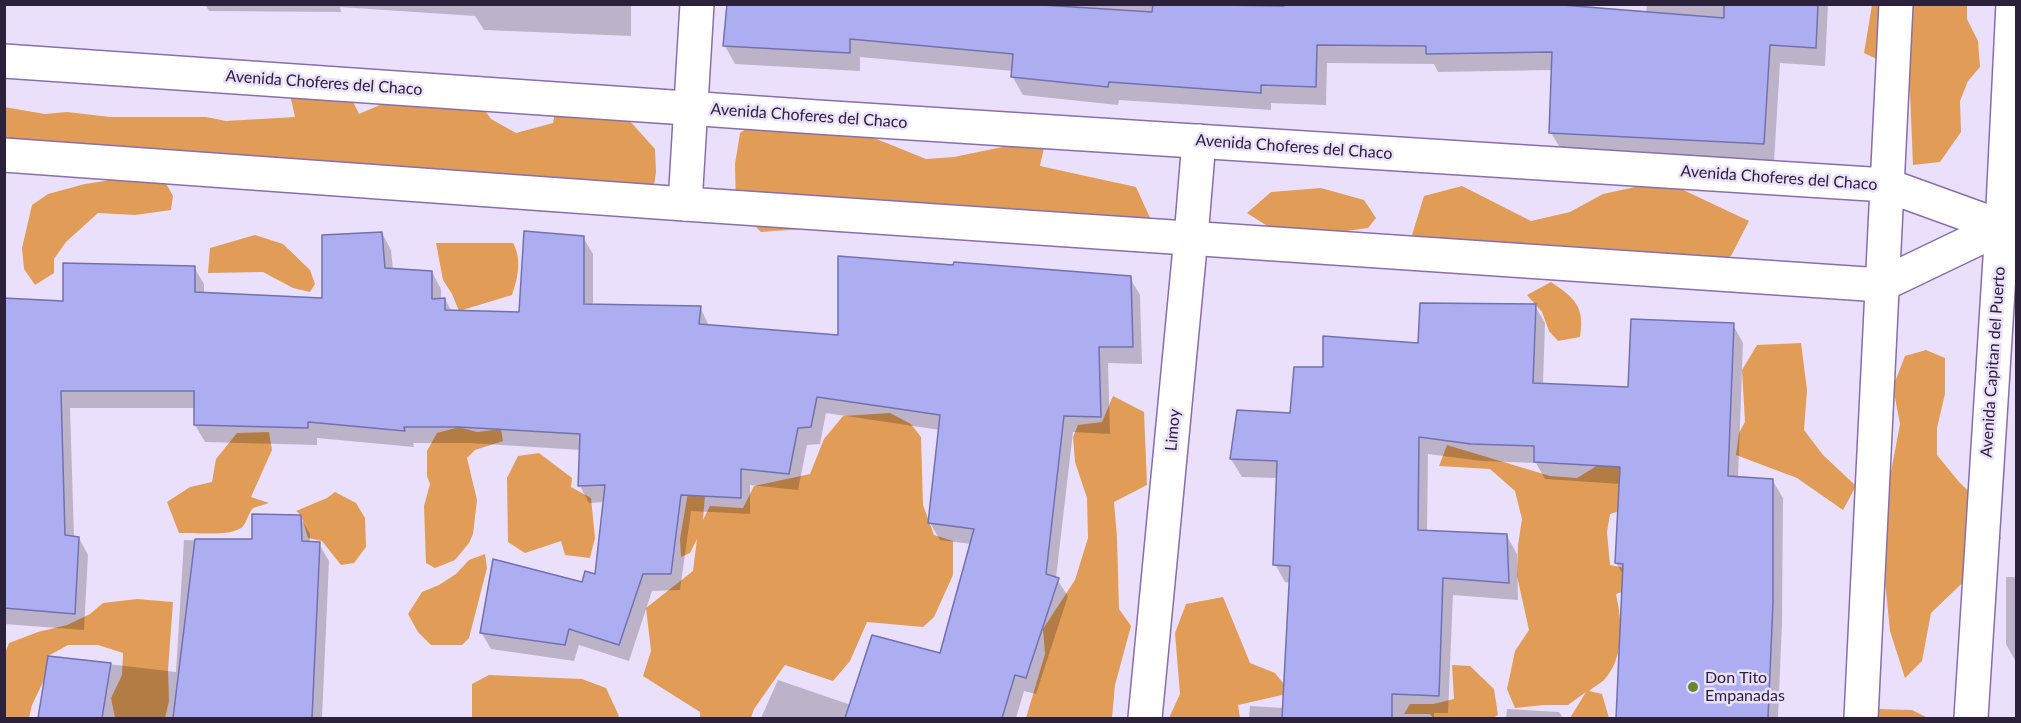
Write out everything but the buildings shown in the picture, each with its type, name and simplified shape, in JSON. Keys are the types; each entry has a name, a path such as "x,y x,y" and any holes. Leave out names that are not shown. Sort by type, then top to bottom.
{"street":[{"path":"685,204 697,4"},
{"path":"1861,718 1896,4"},
{"name":"Avenida Capitan del Puerto","path":"1971,718 2009,227 2013,4"},
{"name":"Avenida Choferes del Chaco","path":"4,61 1886,185 2009,227"},
{"name":"Limoy","path":"1145,718 1199,141"},
{"path":"4,155 685,204 1881,285 2009,227"}],"shaded area":[{"path":"1872,5 1967,5 1967,19 1978,41 1980,67 1968,81 1960,101 1961,132 1940,162 1913,165 1910,92 1892,66 1864,53"},
{"path":"313,64 338,71 359,114 431,83 467,85 491,119 516,133 553,123 559,90 601,89 655,149 654,186 642,213 563,213 456,205 410,192 5,150 4,107 45,114 67,112 110,117 206,117 226,121 295,117 287,81"},
{"path":"785,102 926,159 954,157 1046,138 1040,166 1136,187 1151,220 830,227 761,232 736,207 735,164 740,133"},
{"path":"137,176 163,178 173,196 171,210 135,215 98,213 66,242 54,259 54,273 35,285 24,269 22,248 32,205 48,194 85,184"},
{"path":"1462,186 1531,221 1570,212 1603,194 1640,186 1679,188 1749,221 1731,256 1692,272 1451,246 1412,235 1424,196"},
{"path":"1321,188 1364,200 1376,218 1368,228 1325,234 1280,234 1247,213 1271,192"},
{"path":"255,235 283,244 310,270 315,284 310,292 293,288 263,272 208,273 210,248"},
{"path":"436,243 513,243 516,249 518,269 512,295 459,311 443,280"},
{"path":"1551,282 1576,304 1581,318 1580,337 1558,341 1549,331 1542,312 1527,295"},
{"path":"1801,343 1807,390 1804,430 1823,455 1856,486 1843,510 1797,478 1736,455 1739,433 1745,422 1742,370 1757,345"},
{"path":"1926,350 1945,358 1945,394 1937,428 1937,455 1959,482 1984,506 2001,538 1980,566 1931,613 1922,661 1905,678 1890,631 1884,570 1887,493 1900,424 1893,387 1905,356"},
{"path":"1113,396 1144,412 1147,485 1114,502 1119,609 1131,626 1115,685 1112,718 1026,718 1045,654 1043,629 1075,580 1088,538 1087,498 1075,462 1073,437 1078,425 1102,422"},
{"path":"890,413 911,424 921,437 923,505 934,535 953,541 953,575 934,617 923,627 867,622 850,661 833,681 785,665 754,709 751,718 700,718 700,712 643,676 651,651 646,608 693,571 697,539 690,553 681,557 680,539 693,463 705,495 703,520 710,506 743,508 754,486 810,474 824,439 843,416"},
{"path":"459,427 477,432 501,429 503,441 475,450 467,458 477,500 473,534 469,543 455,560 435,568 426,563 424,506 430,484 427,476 427,451 437,433"},
{"path":"269,432 272,450 251,497 269,503 253,508 244,525 232,532 179,533 167,502 190,487 212,482 216,459 237,433"},
{"path":"1447,445 1550,476 1577,478 1629,446 1641,504 1610,514 1607,532 1610,565 1644,572 1643,585 1616,594 1620,616 1620,639 1616,661 1604,680 1589,691 1602,694 1609,718 1570,718 1586,692 1568,705 1515,708 1507,689 1515,651 1529,630 1517,576 1522,519 1515,491 1490,469 1439,466"},
{"path":"539,453 572,478 571,487 591,498 595,538 590,558 565,555 561,541 525,553 508,542 507,478 518,456"},
{"path":"335,492 356,503 365,518 366,547 354,563 341,565 322,541 308,538 301,515 296,511 327,498"},
{"path":"485,554 487,568 469,638 462,645 431,645 418,632 408,614 422,592 456,574 469,560"},
{"path":"1223,597 1250,663 1275,673 1291,693 1238,705 1240,718 1169,718 1180,694 1175,633 1186,604"},
{"path":"137,599 173,602 168,670 169,701 165,718 115,718 111,698 122,675 123,653 98,645 68,645 48,656 44,680 32,705 29,718 5,718 5,653 9,643 38,632 67,625 90,614 103,603"},
{"path":"1452,665 1470,666 1494,689 1498,715 1493,718 1433,718 1430,714 1404,714 1410,704 1433,704 1454,699"},
{"path":"489,675 582,679 606,688 619,716 617,718 472,718 472,684"},
{"path":"1879,709 1912,710 1928,718 1850,718"}],"place":[{"name":"Don Tito Empanadas","path":"1693,687"}]}
